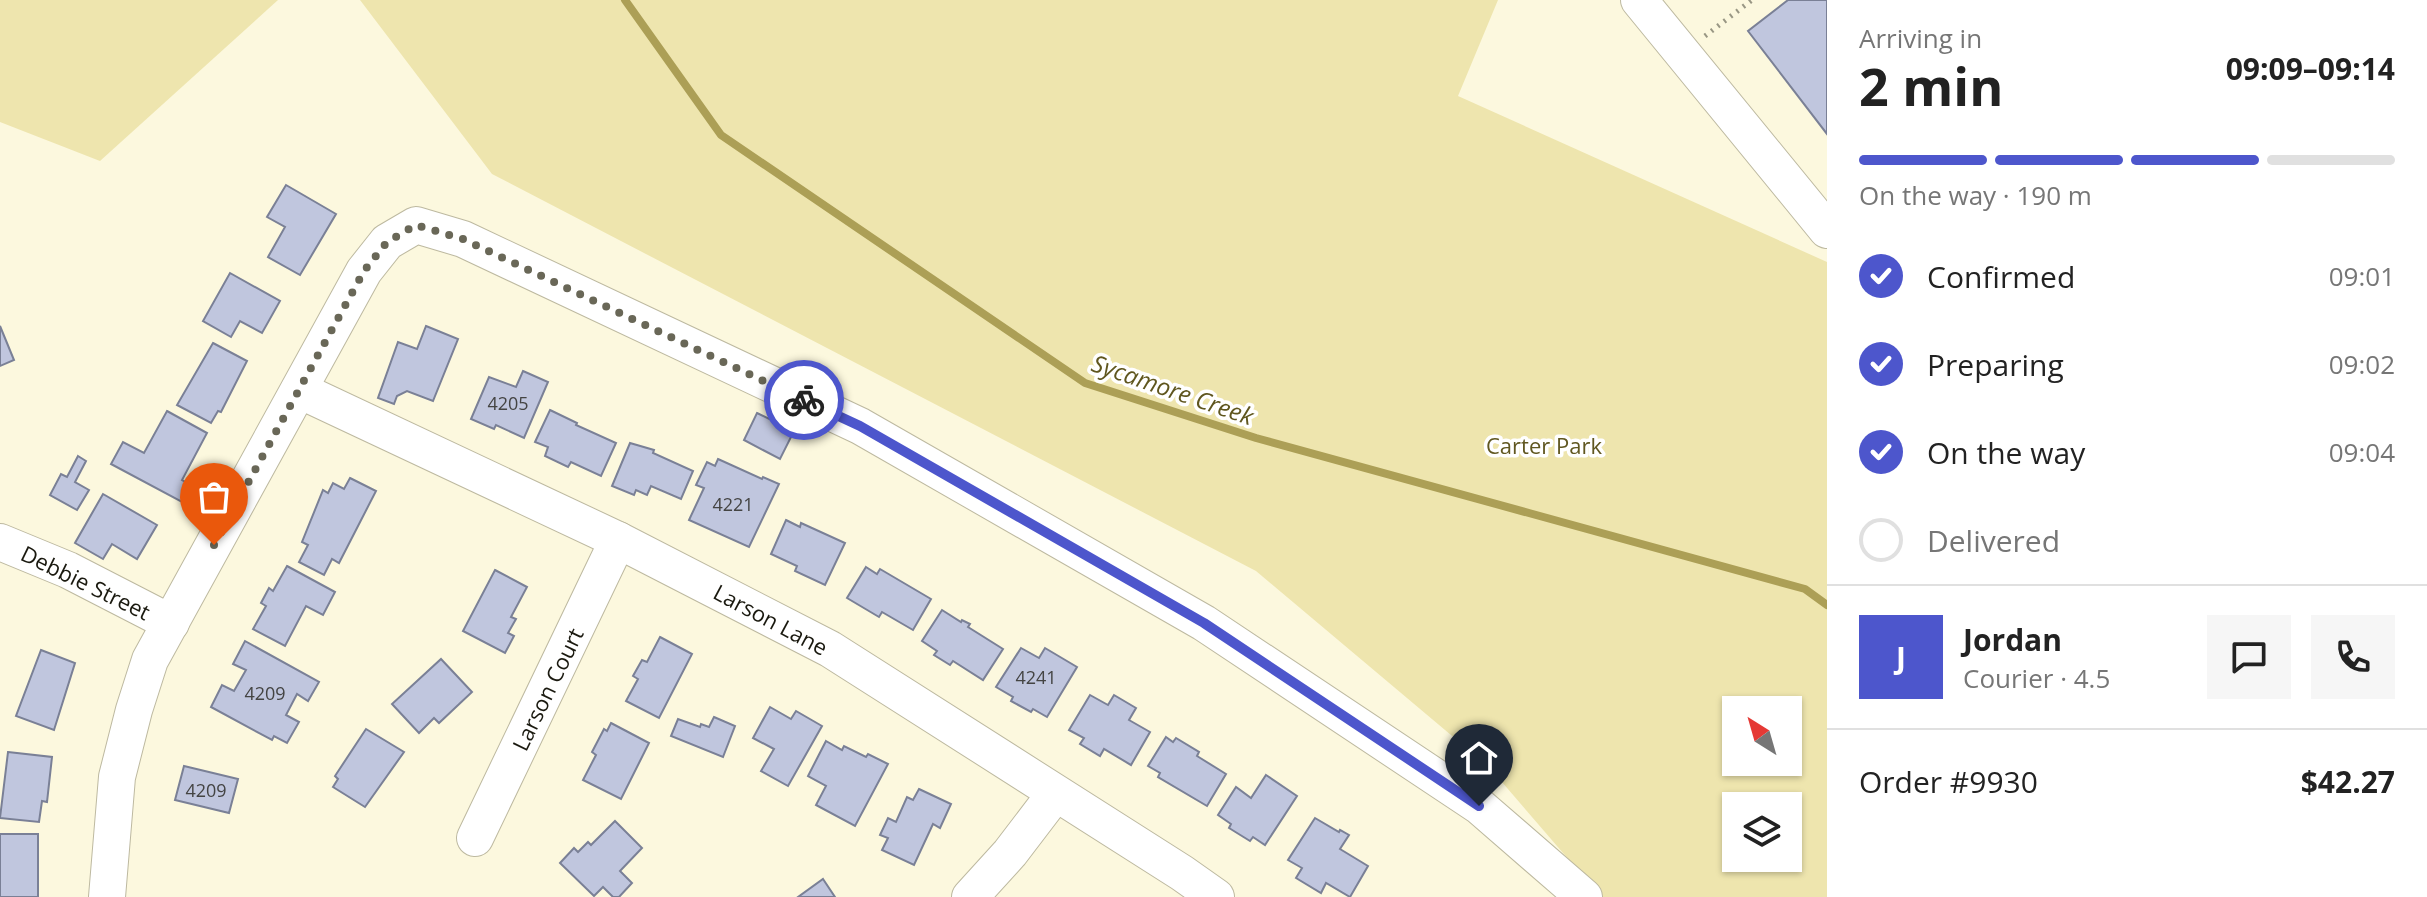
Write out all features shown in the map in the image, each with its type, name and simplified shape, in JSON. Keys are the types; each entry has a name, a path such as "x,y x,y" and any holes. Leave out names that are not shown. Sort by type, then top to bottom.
{"street":[{"path":"1639,0 1827,230"},
{"path":"107,897 117,777 150,660 364,271 387,242 416,225 463,239 860,426 1204,623 1479,806 1584,897"},
{"name":"Larson Lane","path":"299,390 618,540 830,649 1216,897"},
{"name":"Larson Court","path":"475,838 618,540"},
{"name":"Debbie Street","path":"0,542 68,570 171,623"},
{"path":"970,897 1010,853 1055,794"}],"path":[{"path":"1682,53 1752,0"}],"green space":[{"path":"0,0 278,0 100,161 0,122"},
{"name":"Carter Park","path":"360,0 1498,0 1458,96 1827,262 1827,897 1601,897 1489,767 1256,571 492,174"}],"building":[{"path":"1788,0 1827,0 1827,134 1748,31"},
{"path":"286,185 336,214 300,275 268,257 285,227 267,217"},
{"path":"230,273 280,301 262,333 240,321 231,337 203,321"},
{"path":"0,326 14,360 0,366"},
{"path":"426,326 458,339 433,401 407,391 397,396 394,404 378,398 398,342 417,349"},
{"path":"213,343 247,361 221,412 218,411 211,423 177,405"},
{"path":"523,371 548,382 524,438 496,425 494,429 471,419 489,377 516,387"},
{"path":"550,410 616,443 601,476 571,462 568,467 545,456 548,447 535,442"},
{"path":"167,411 207,433 182,480 191,485 182,502 111,464 123,442 144,453"},
{"path":"757,413 794,431 780,459 744,440"},
{"path":"630,443 654,450 653,453 693,471 681,499 651,486 647,495 636,490 634,495 612,486"},
{"path":"78,456 86,461 75,482 89,490 77,510 50,495 61,474 67,477"},
{"path":"718,459 779,484 749,547 689,520 704,488 696,485 707,462 715,466"},
{"path":"350,478 376,491 339,563 332,559 324,575 299,562 308,545 302,542 323,490 328,493 333,483 344,489"},
{"path":"103,494 157,525 137,559 112,544 103,559 75,543"},
{"path":"786,520 800,527 801,523 845,543 825,585 795,571 797,566 771,554"},
{"path":"287,566 335,592 323,615 306,606 285,646 253,629 266,606 261,603 269,588 273,591"},
{"path":"866,567 877,574 880,569 931,599 913,630 882,612 879,617 847,598"},
{"path":"495,570 527,587 511,617 516,619 508,633 514,636 505,653 463,631"},
{"path":"942,610 970,624 968,627 1003,649 983,680 953,661 950,665 934,655 937,651 922,641"},
{"path":"660,637 692,654 659,718 626,701 638,679 633,676 642,660 647,662"},
{"path":"245,641 319,682 308,701 297,694 286,715 299,722 287,743 274,736 272,740 211,707 222,685 234,691 246,670 233,664"},
{"path":"1021,648 1039,658 1045,648 1077,667 1047,717 1011,701 1013,697 996,687"},
{"path":"41,650 75,663 54,730 16,716"},
{"path":"441,659 472,692 439,723 434,718 419,733 392,704"},
{"path":"1090,695 1108,705 1114,695 1136,708 1129,720 1150,732 1131,765 1104,749 1100,756 1080,744 1084,738 1069,730"},
{"path":"770,707 791,719 796,711 822,726 788,786 761,771 774,749 753,738"},
{"path":"714,717 735,726 723,757 671,736 678,719 709,727"},
{"path":"611,723 649,743 621,799 583,780 596,755 592,752 604,729 607,731"},
{"path":"366,729 404,752 365,807 333,787 338,779 335,776"},
{"path":"1166,737 1173,742 1176,738 1199,752 1197,756 1226,774 1207,806 1158,777 1160,773 1148,766"},
{"path":"826,741 842,750 844,746 888,764 855,826 816,805 826,786 808,776"},
{"path":"8,752 52,757 47,802 42,801 39,822 0,818"},
{"path":"184,766 238,779 229,813 175,800"},
{"path":"1266,775 1297,796 1265,845 1253,837 1250,841 1229,828 1231,824 1218,815 1236,787 1251,798"},
{"path":"919,789 951,804 940,828 933,824 914,865 882,850 888,838 880,835 888,818 896,822 907,797 913,800"},
{"path":"1315,818 1349,835 1340,849 1368,866 1350,897 1326,883 1321,893 1296,878 1302,868 1288,860"},
{"path":"615,821 642,848 620,871 632,883 619,897 613,897 603,887 594,896 560,863 574,848 578,852 588,842 591,845"},
{"path":"0,834 38,834 38,897 0,897"},
{"path":"823,879 835,897 798,897"}],"waterway":[{"name":"Sycamore Creek","path":"625,0 721,135 1085,383 1256,438 1805,589 1827,605"}],"way so far":[{"path":"214,545 364,271 387,242 416,225 463,239 804,400"}],"route":[{"path":"804,400 860,426 1204,623 1479,806"}]}
